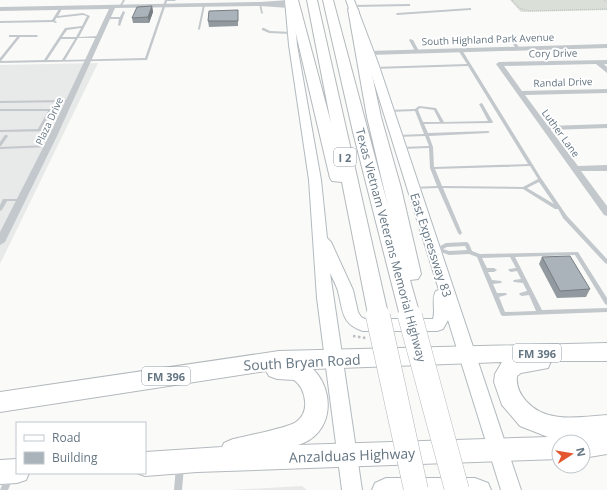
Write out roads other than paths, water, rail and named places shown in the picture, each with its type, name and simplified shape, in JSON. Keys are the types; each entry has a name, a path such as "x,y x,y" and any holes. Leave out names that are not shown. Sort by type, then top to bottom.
{"highway":[{"name":"Texas Vietnam Veterans Memorial Highway","path":"312,0 370,280 416,490"},
{"name":"Texas Vietnam Veterans Memorial Highway","path":"328,0 360,132 457,490"},
{"path":"290,2 343,196 370,280"},
{"path":"351,5 374,117 393,188 412,279 408,307"},
{"path":"602,352 553,361 521,364 510,368 506,376 507,389 514,404 522,415 533,422 550,427 607,426"},
{"name":"South Bryan Road","path":"0,402 279,360 334,360 467,354 602,352"},
{"path":"186,373 284,370 300,372 308,378 315,393 316,415 309,426 301,433 189,461"},
{"path":"0,398 24,398"},
{"path":"591,445 607,443"},
{"name":"Anzalduas Highway","path":"146,464 189,461 551,448"}],"main road":[{"path":"290,2 292,33 315,180 325,298 352,490"},
{"name":"East Expressway 83","path":"351,5 369,53 413,188 436,249 438,266 511,490"},
{"path":"319,230 345,290 350,312 356,321 363,326 437,325 441,322 443,314 438,266"},
{"path":"382,490 386,488 474,488 481,490"}],"street":[{"path":"0,9 116,6 165,2 204,5 234,2 260,4 290,2"},
{"name":"Plaza Drive","path":"0,242 56,130 107,18 116,6"},
{"name":"South Highland Park Avenue","path":"369,53 607,46"},
{"path":"598,62 607,71"},
{"name":"Cory Drive","path":"499,64 607,62"},
{"name":"Luther Lane","path":"499,64 607,213"},
{"name":"Randal Drive","path":"520,93 607,91"},
{"path":"545,128 607,126"},
{"path":"575,169 607,168"}],"lane":[{"path":"116,6 124,0"},
{"path":"0,62 146,59 165,2 175,0"},
{"path":"260,4 262,13"},
{"path":"351,5 409,4 413,13"},
{"path":"199,29 204,5"},
{"path":"0,22 54,22 56,16 62,8"},
{"path":"397,14 470,9"},
{"path":"119,24 124,12"},
{"path":"56,16 87,14 89,16 63,61"},
{"path":"107,18 122,18"},
{"path":"45,61 68,27 83,28"},
{"path":"263,28 269,32 292,33"},
{"path":"10,36 37,36"},
{"path":"0,62 19,36"},
{"path":"60,38 98,37"},
{"path":"411,40 417,51"},
{"path":"484,41 512,40 518,49"},
{"path":"460,50 560,210 607,262"},
{"path":"374,68 469,65"},
{"path":"0,102 69,100"},
{"path":"422,124 491,122 481,104"},
{"path":"388,111 416,110 419,107 435,109 443,123"},
{"path":"0,110 50,110 39,130"},
{"path":"416,110 431,147 432,168 460,233"},
{"path":"0,131 56,130"},
{"path":"396,136 488,132"},
{"path":"0,145 6,136"},
{"path":"0,148 48,146"},
{"path":"400,148 431,147"},
{"path":"432,168 531,165"},
{"path":"413,188 524,188 540,180"},
{"path":"524,188 560,210"},
{"path":"0,210 5,200 21,200"},
{"path":"436,249 446,245 467,244 470,252"},
{"path":"436,249 449,253 470,252 479,256 576,253 607,303"},
{"path":"512,255 540,312"},
{"path":"479,256 503,314 607,310"},
{"path":"511,270 519,269"},
{"path":"485,270 494,270"},
{"path":"516,281 524,281"},
{"path":"490,282 499,282"},
{"path":"522,294 530,293"},
{"path":"495,295 504,294"},
{"path":"178,490 189,461"}]}
